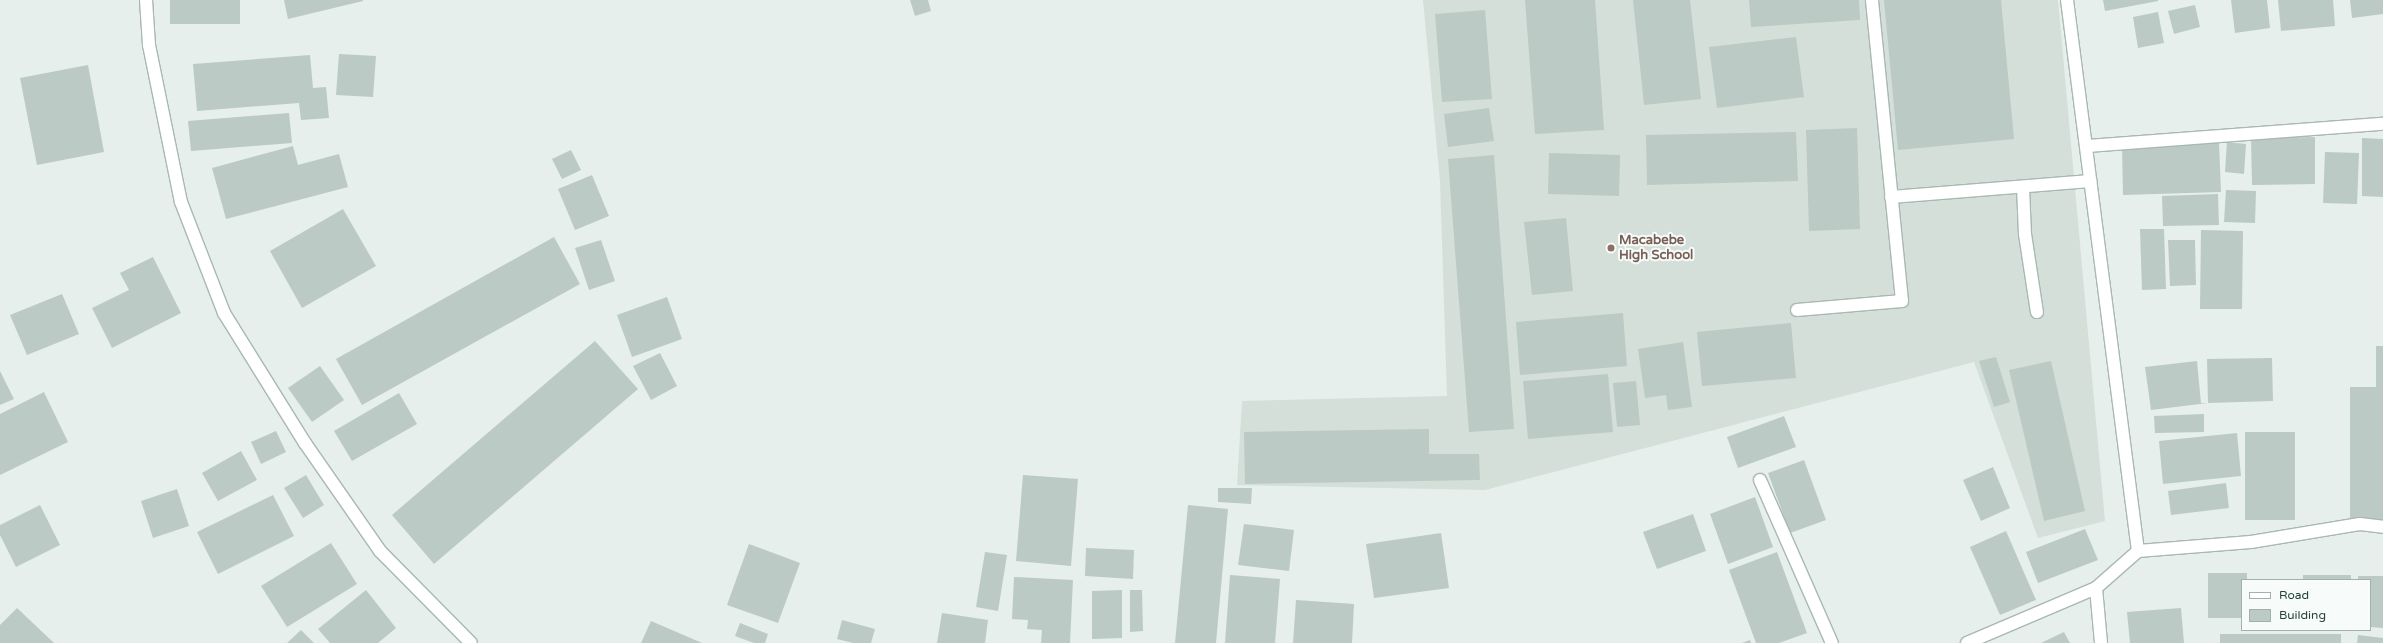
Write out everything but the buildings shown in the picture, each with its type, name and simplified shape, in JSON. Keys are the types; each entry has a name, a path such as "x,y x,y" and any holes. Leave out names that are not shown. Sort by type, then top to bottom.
{"street":[{"path":"146,0 149,45 181,202 224,313 305,443 380,551 471,643"},
{"path":"1797,310 1902,301 1872,0"},
{"path":"2067,0 2138,551"},
{"path":"2087,146 2383,124"},
{"path":"1892,197 2090,181"},
{"path":"2023,187 2024,234 2037,312"},
{"path":"1760,480 1832,643"},
{"path":"1967,643 2096,588 2138,551 2251,542 2360,524 2383,526"},
{"path":"2096,588 2101,643"}],"shaded area":[{"path":"1423,0 2058,0 2105,521 2038,538 1974,362 1485,490 1237,485 1242,401 1447,396 1440,181"}],"place":[{"name":"Macabebe High School","path":"1611,248"}]}
